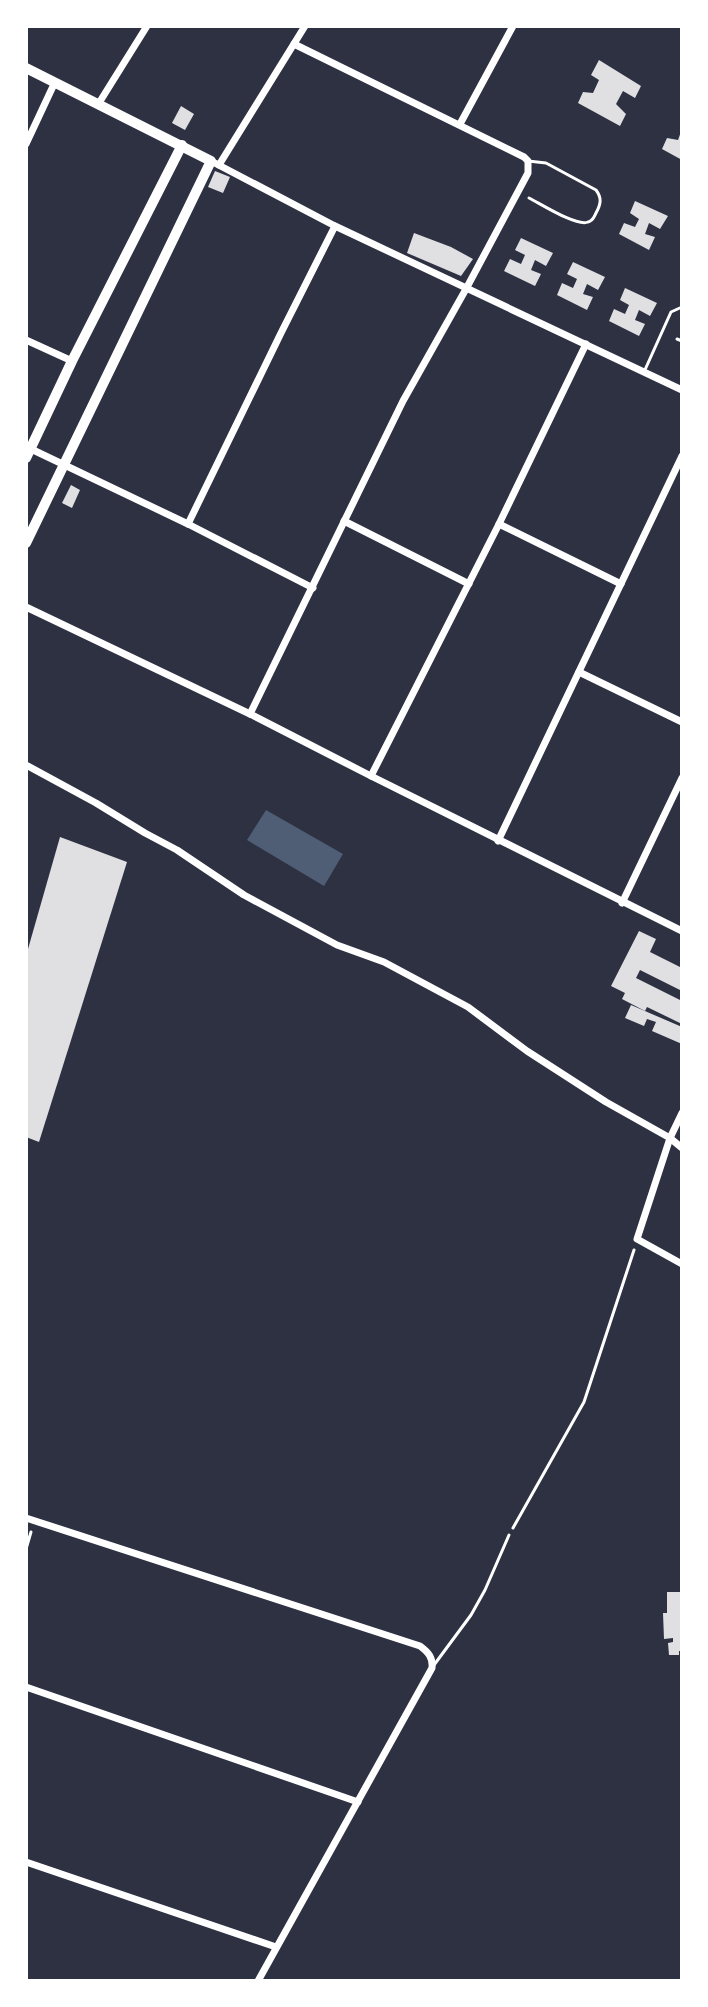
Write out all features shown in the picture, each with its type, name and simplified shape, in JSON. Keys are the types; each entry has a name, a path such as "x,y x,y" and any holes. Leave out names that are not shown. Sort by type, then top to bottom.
{"main road":[{"path":"26,68 215,163 26,543"},
{"path":"28,454 182,145"}],"street":[{"path":"99,103 147,26"},
{"path":"305,26 215,163 335,226 682,390"},
{"path":"460,124 513,26"},
{"path":"250,714 403,401 528,173 528,161 524,157 294,44"},
{"path":"26,144 55,82"},
{"path":"188,524 335,226"},
{"path":"26,340 72,361"},
{"path":"371,776 586,344"},
{"path":"28,454 63,465 313,588"},
{"path":"498,841 682,456"},
{"path":"344,521 469,584"},
{"path":"499,524 621,584"},
{"path":"26,607 250,714 682,931"},
{"path":"579,672 682,722"},
{"path":"26,765 177,850 244,895 337,945 384,962 468,1007 540,1060 682,1148"},
{"path":"622,903 682,778"},
{"path":"682,1113 670,1138 637,1239 682,1264"},
{"path":"26,1518 420,1646 430,1656 432,1668 258,1981"},
{"path":"26,1687 358,1802"},
{"path":"26,1862 276,1947"}],"lane":[{"path":"528,161 546,163 596,190 601,204 592,220 578,222 529,198"},
{"path":"644,372 671,312 682,307"},
{"path":"432,1668 471,1615 509,1535"}],"path":[{"path":"509,1535 584,1402 637,1239"},
{"path":"26,1549 35,1521"}],"water":[{"path":"266,810 343,854 324,886 247,840"}],"building":[{"path":"599,60 641,86 635,98 623,91 616,104 626,114 620,126 578,103 583,92 593,93 599,80 591,75"},
{"path":"181,106 194,114 185,130 172,123"},
{"path":"682,129 682,160 662,149 667,138 678,140"},
{"path":"215,171 230,177 223,193 208,187"},
{"path":"635,201 668,216 660,229 649,223 645,234 655,237 649,250 619,234 624,223 635,227 639,219 630,213"},
{"path":"414,233 473,259 461,276 407,253"},
{"path":"521,238 553,253 546,266 535,260 531,270 541,274 535,286 504,271 510,259 521,264 525,255 515,250"},
{"path":"573,262 605,277 598,290 587,284 583,294 593,297 587,310 557,295 562,283 573,288 577,279 567,274"},
{"path":"625,288 657,303 650,316 639,310 635,320 645,324 639,336 609,321 614,309 625,314 629,305 620,300"},
{"path":"71,485 80,490 72,508 62,503"},
{"path":"60,837 127,862 39,1142 26,1137 26,956"},
{"path":"639,931 656,939 650,952 682,968 682,991 640,970 636,978 682,1001 682,1024 622,999 625,993 611,986"},
{"path":"631,1005 682,1027 682,1044 652,1031 656,1022 647,1019 644,1026 625,1018"},
{"path":"667,1592 682,1592 682,1651 679,1655 669,1655 668,1643 673,1642 673,1638 664,1639 663,1613 667,1613"}]}
